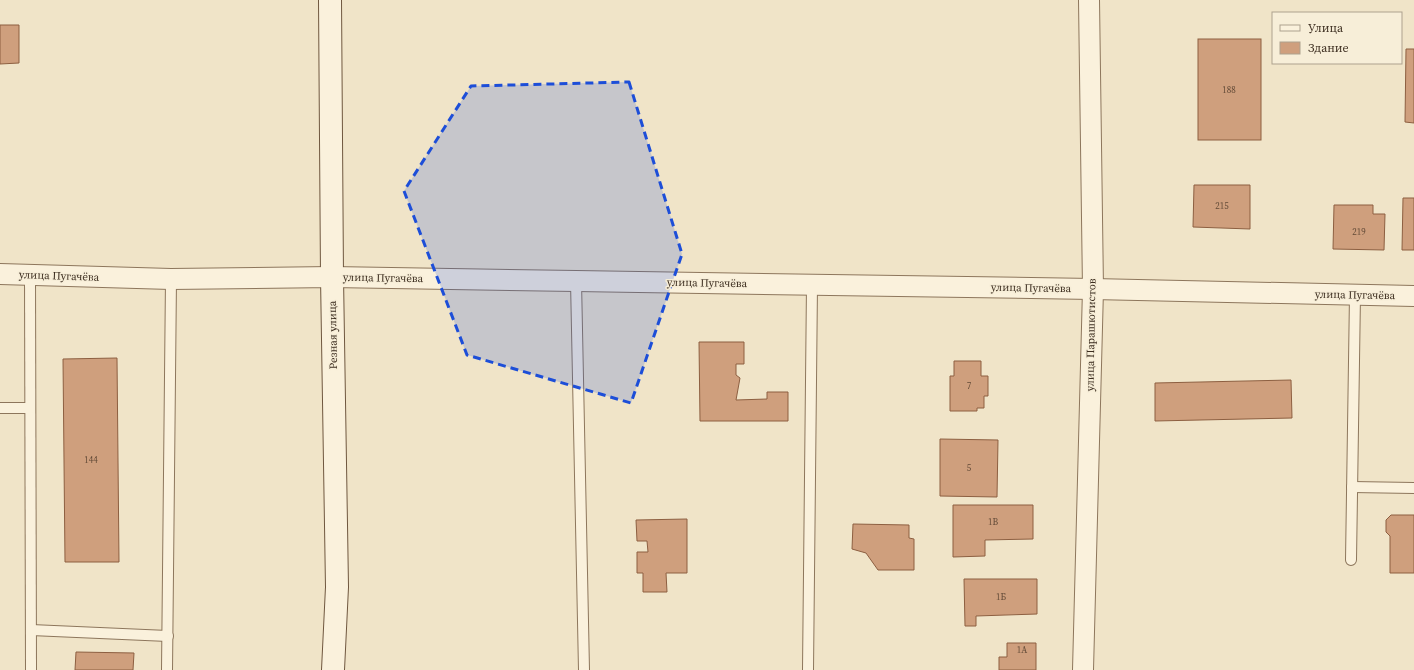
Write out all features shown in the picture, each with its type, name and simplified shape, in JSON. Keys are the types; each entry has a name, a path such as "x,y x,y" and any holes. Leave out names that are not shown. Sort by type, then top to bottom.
{"street":[{"name":"Резная улица","path":"330,0 332,277 337,587 333,670"},
{"name":"улица Парашютистов","path":"1083,670 1093,289 1089,0"},
{"name":"улица Пугачёва","path":"0,274 171,279 332,277 812,284 1414,296"}],"lane":[{"path":"30,275 31,670"},
{"path":"168,670 171,279"},
{"path":"576,281 584,670"},
{"path":"808,670 812,284"},
{"path":"1351,560 1355,295"},
{"path":"0,408 30,408"},
{"path":"1352,487 1414,488"},
{"path":"31,630 168,636"}],"highlighted area":[{"path":"629,82 682,254 631,403 467,355 404,191 471,86"}],"building":[{"path":"0,25 19,25 19,63 0,64"},
{"path":"1198,39 1261,39 1261,140 1198,140"},
{"path":"1406,49 1414,49 1414,123 1405,122"},
{"path":"1194,185 1250,185 1250,229 1193,227"},
{"path":"1403,198 1414,198 1414,250 1402,250"},
{"path":"1334,205 1373,205 1373,214 1385,214 1384,250 1333,249"},
{"path":"699,342 744,342 744,364 736,364 736,375 740,378 736,400 767,399 767,392 788,392 788,421 700,421"},
{"path":"117,358 119,562 65,562 63,359"},
{"path":"954,361 981,361 981,376 988,376 988,396 984,396 984,408 977,408 977,411 950,411 950,376 954,376"},
{"path":"1291,380 1292,418 1155,421 1155,383"},
{"path":"940,439 998,440 997,497 940,496"},
{"path":"953,505 1033,505 1033,539 985,540 985,556 953,557"},
{"path":"1391,515 1414,515 1414,573 1390,573 1390,536 1386,532 1386,520"},
{"path":"687,519 687,573 666,573 667,592 643,592 643,573 637,573 637,552 648,552 647,541 637,541 636,520"},
{"path":"853,524 909,525 909,538 914,539 914,570 878,570 866,553 852,549"},
{"path":"964,579 1037,579 1037,614 976,616 976,626 965,626"},
{"path":"1007,643 1036,643 1036,670 999,670 999,657 1007,657"},
{"path":"76,652 134,653 133,670 75,670"}]}
